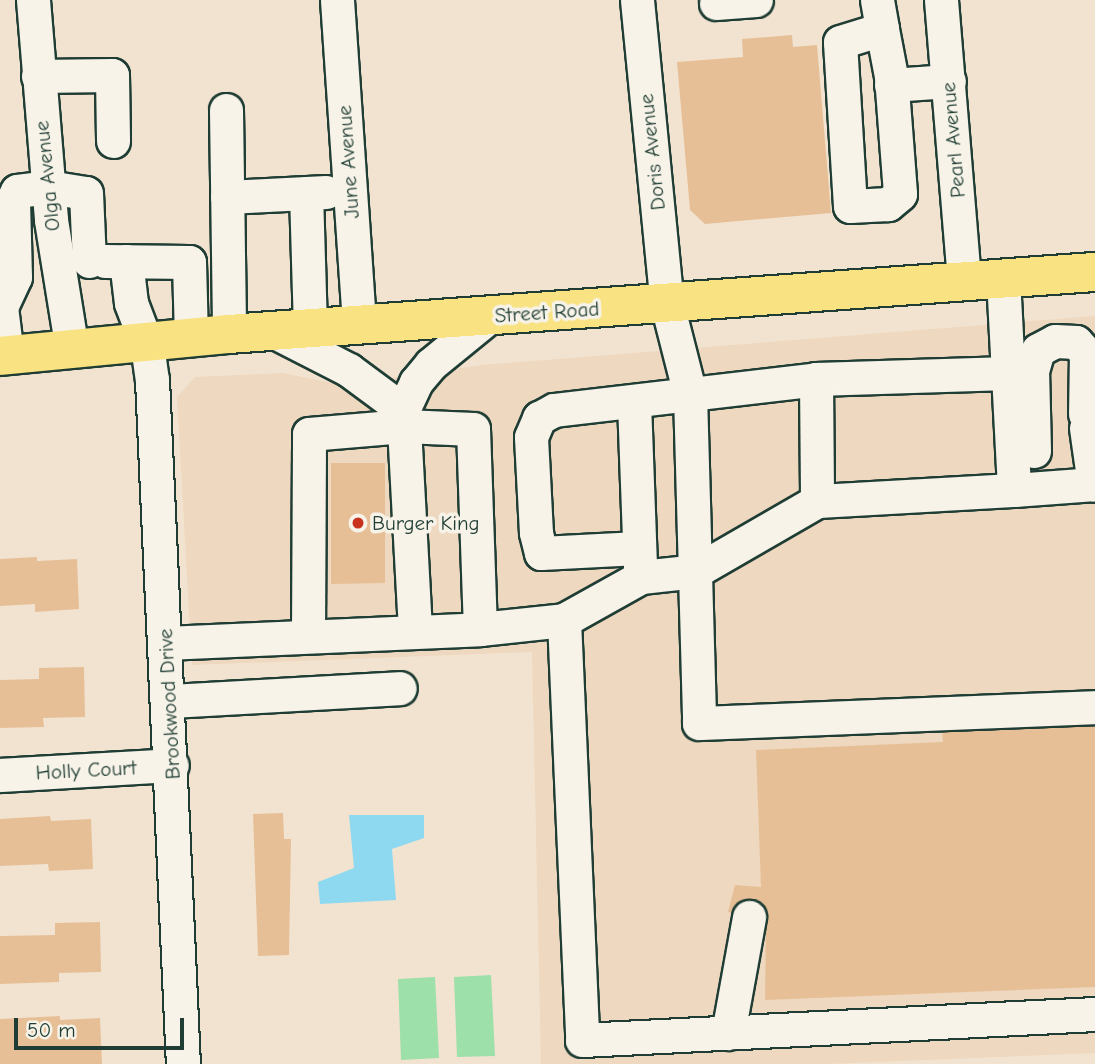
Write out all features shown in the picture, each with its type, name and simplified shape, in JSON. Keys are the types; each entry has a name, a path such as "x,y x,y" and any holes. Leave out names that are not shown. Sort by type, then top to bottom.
{"main road":[{"name":"Street Road","path":"3,356 147,345 229,334 1095,272"}],"street":[{"name":"Olga Avenue","path":"33,0 48,187 73,261 72,350"},
{"name":"June Avenue","path":"337,0 359,324"},
{"name":"Doris Avenue","path":"637,0 667,304 690,394 699,723 1095,707"},
{"path":"716,3 756,0"},
{"name":"Pearl Avenue","path":"941,0 964,281"},
{"path":"879,14 891,85 900,194 888,204 850,206 840,41 879,14"},
{"path":"38,76 113,75 113,141"},
{"path":"891,85 948,81"},
{"path":"226,110 229,334"},
{"path":"3,356 1,307 15,276 13,199 22,187 48,187"},
{"path":"227,197 350,191"},
{"path":"306,193 292,330 349,370 403,418"},
{"path":"73,261 188,262 191,339"},
{"name":"Brookwood Drive","path":"126,261 131,303 147,345 169,701 183,1064"},
{"path":"1003,278 1008,373 1025,489"},
{"path":"415,630 403,418 415,382 431,364 491,315"},
{"path":"1008,373 816,379 554,410 539,418 531,437 536,533 541,553 639,562 696,571 817,501 1025,489 1094,484 1086,353 1076,342 1055,341 1038,350 1032,371 1025,489"},
{"path":"816,379 817,501"},
{"path":"634,402 639,562"},
{"path":"308,636 309,433 403,418 473,429 480,629"},
{"path":"166,643 480,629 564,620 639,562"},
{"path":"564,620 582,1040 1095,1014"},
{"path":"169,701 326,689 400,688"},
{"name":"Holly Court","path":"0,775 172,765"},
{"path":"728,1033 749,917"}],"shaded area":[{"path":"1095,316 1095,1053 828,1064 541,1064 532,652 192,665 177,397 195,377 282,373 343,385 482,365"}],"green space":[{"path":"491,975 495,1056 457,1057 454,977"},
{"path":"435,977 439,1058 401,1060 398,979"}],"water":[{"path":"349,815 424,815 424,838 392,849 396,900 320,904 318,882 354,868"}],"building":[{"path":"792,35 793,47 817,45 831,213 705,224 690,210 677,62 743,57 742,39"},
{"name":"Burger King","path":"331,463 385,463 385,583 331,584"},
{"path":"37,557 37,561 77,559 79,609 35,612 35,604 0,606 0,559"},
{"path":"84,667 85,717 43,718 44,727 0,728 0,680 39,679 39,668"},
{"path":"1095,719 1095,987 765,1000 766,921 728,912 735,885 761,887 756,750 943,742 942,726"},
{"path":"283,813 284,839 291,839 289,955 258,956 253,814"},
{"path":"50,816 51,821 91,819 93,869 49,871 48,864 0,866 0,819"},
{"path":"100,922 101,972 59,973 59,982 0,984 0,936 55,935 55,923"},
{"path":"60,1016 60,1020 100,1018 102,1064 0,1064 0,1019"}],"place":[{"name":"Burger King","path":"358,523"}]}
